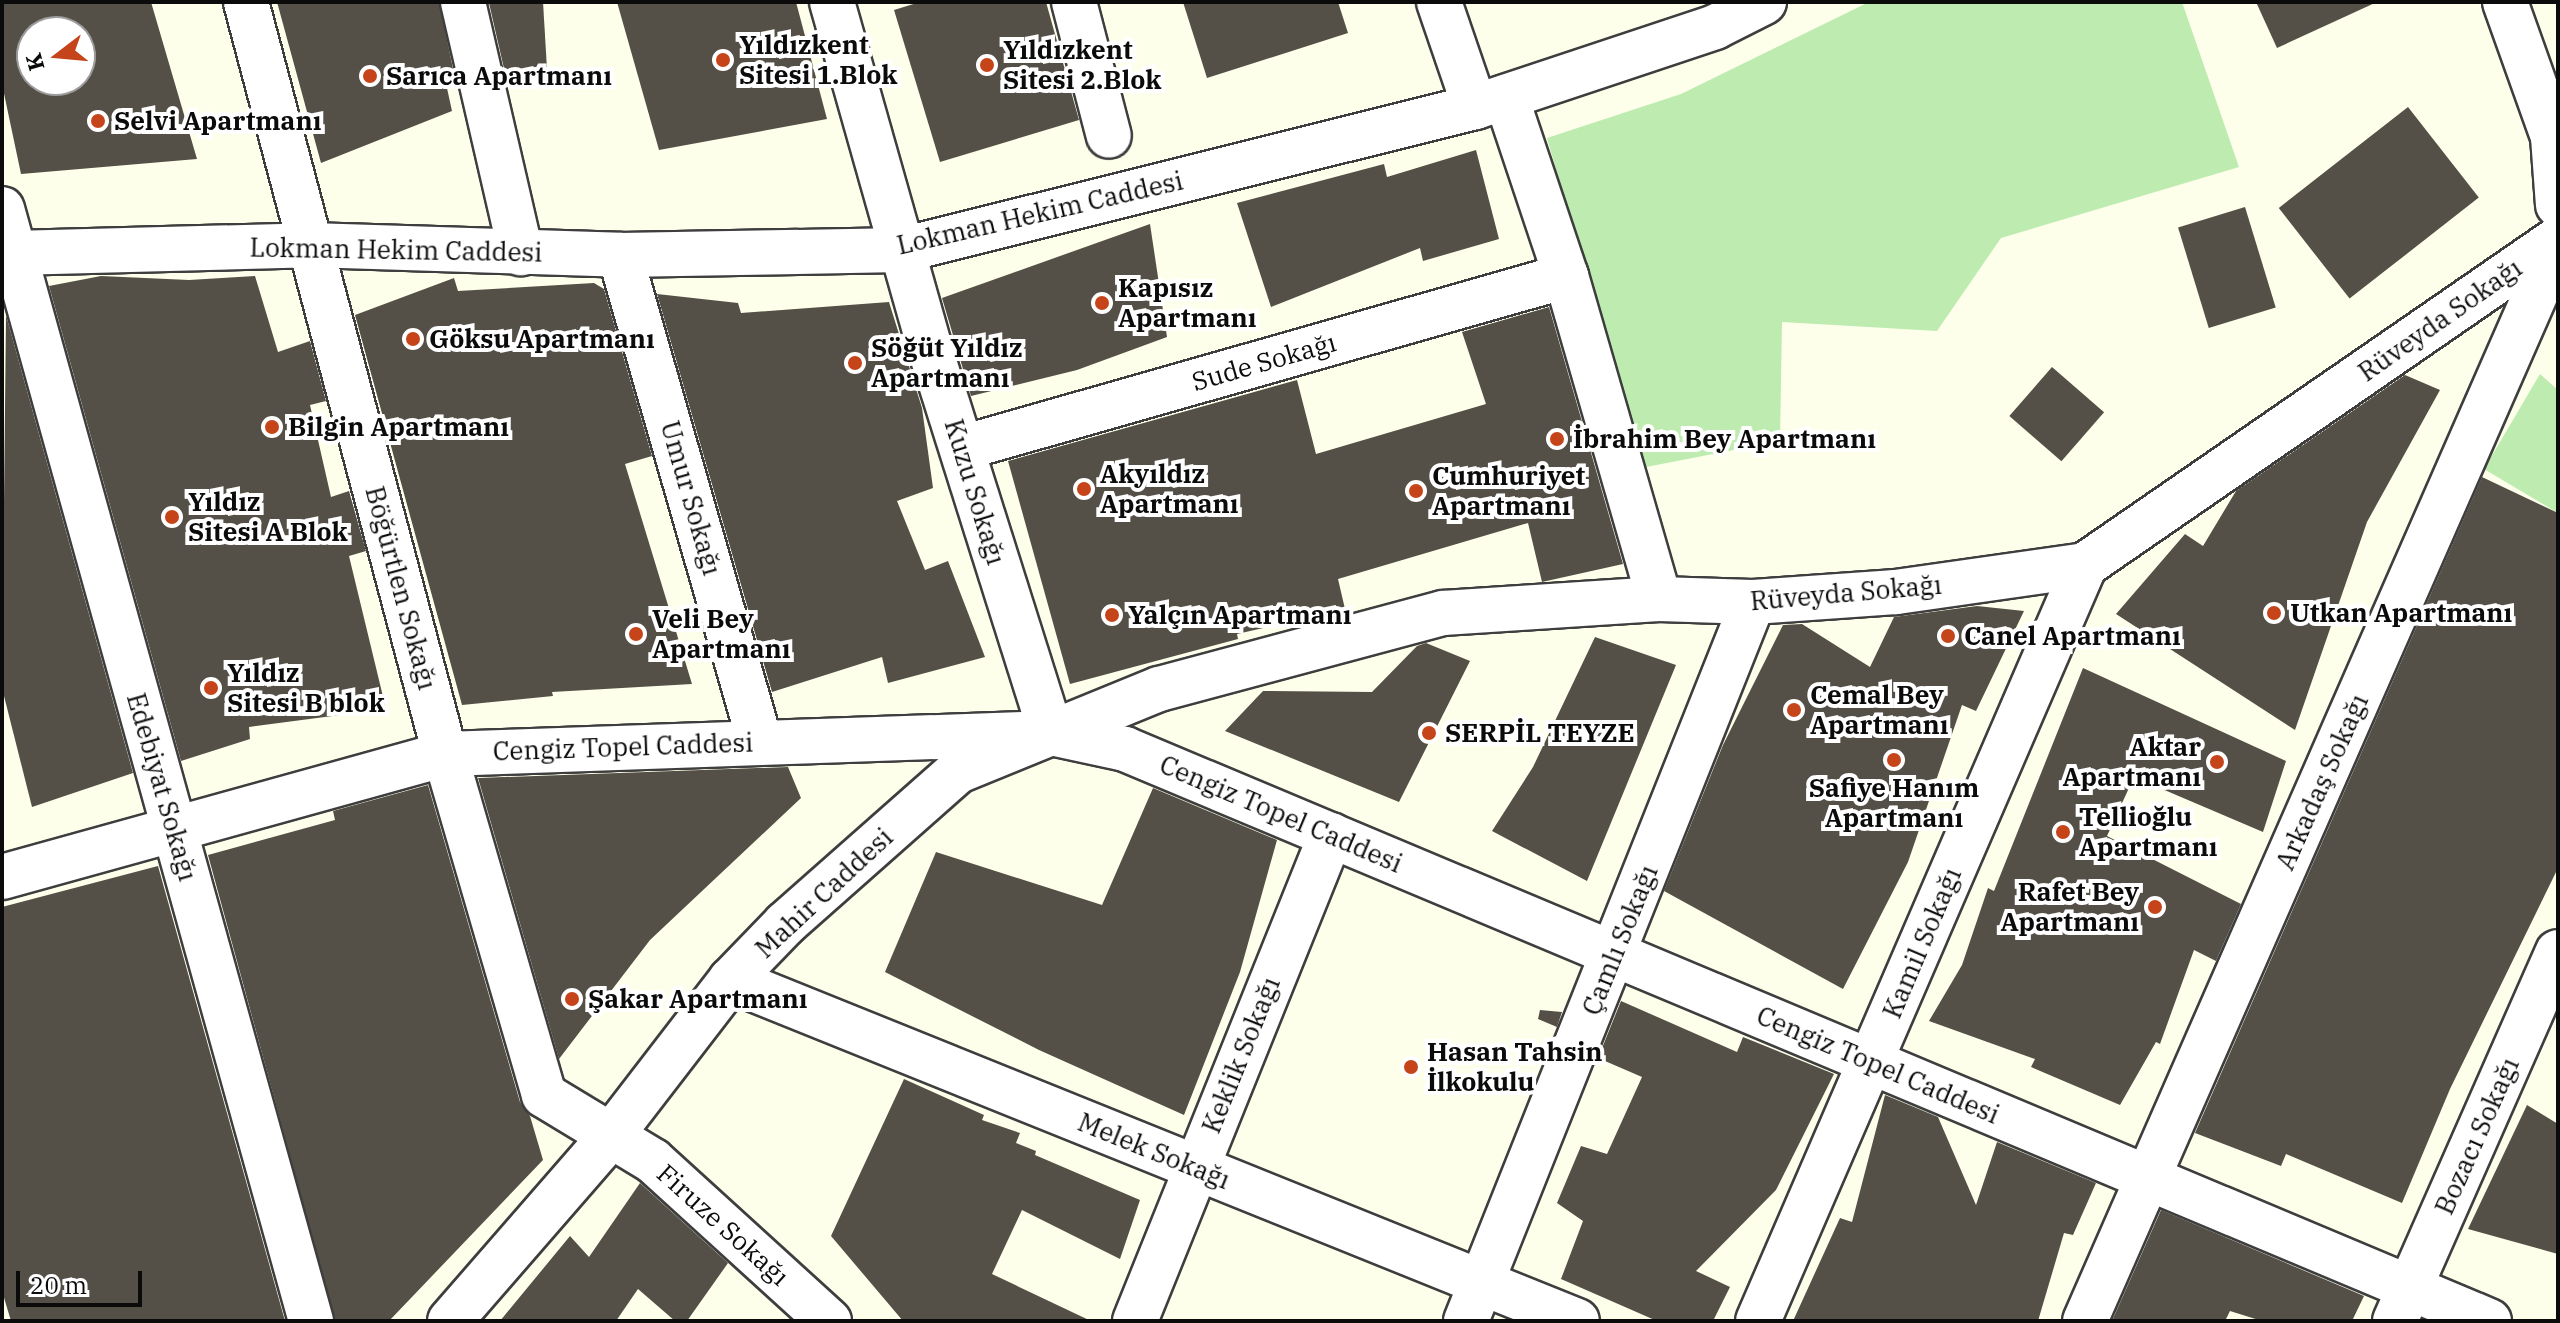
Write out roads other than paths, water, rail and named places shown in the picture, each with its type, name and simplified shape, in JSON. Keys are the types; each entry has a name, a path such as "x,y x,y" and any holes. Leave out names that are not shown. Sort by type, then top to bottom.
{"street":[{"name":"Böğürtlen Sokağı","path":"246,2 445,754 544,1095 610,1137"},
{"path":"463,2 521,253"},
{"name":"Kuzu Sokağı","path":"832,2 902,250 1051,733"},
{"path":"1074,2 1109,136"},
{"path":"1439,2 1490,102 1566,276 1659,599"},
{"name":"Lokman Hekim Caddesi","path":"8,256 310,245 620,255 902,250 1490,102 1715,27 1764,2"},
{"path":"2489,2 2512,22 2556,135 2558,205"},
{"name":"Edebiyat Sokağı","path":"2,209 8,256 174,830 311,1321"},
{"name":"Rüveyda Sokağı","path":"1051,733 1159,689 1443,613 1659,599 1753,602 1896,592 2085,565 2558,241"},
{"name":"Arkadaş Sokağı","path":"2085,1321 2558,241"},
{"name":"Umur Sokağı","path":"620,255 760,742"},
{"name":"Sude Sokağı","path":"962,448 1566,276"},
{"name":"Kamil Sokağı","path":"1758,1321 2085,565"},
{"name":"Çamlı Sokağı","path":"1475,1302 1753,602"},
{"name":"Cengiz Topel Caddesi","path":"2,877 445,754 1051,733 1125,749 2148,1178 2402,1304 2489,1321"},
{"name":"Mahir Caddesi","path":"450,1321 610,1137 731,980 785,924 958,771 1051,733"},
{"name":"Keklik Sokağı","path":"1135,1321 1331,835"},
{"name":"Bozacı Sokağı","path":"2402,1304 2558,952"},
{"name":"Melek Sokağı","path":"731,980 1196,1167 1475,1302 1577,1321"},
{"name":"Firuze Sokağı","path":"610,1137 653,1161 829,1321"}],"place":[{"name":"Yıldızkent Sitesi 1.Blok","path":"723,60"},
{"name":"Yıldızkent Sitesi 2.Blok","path":"987,65"},
{"name":"Sarıca Apartmanı","path":"370,76"},
{"name":"Selvi Apartmanı","path":"98,121"},
{"name":"Kapısız Apartmanı","path":"1102,303"},
{"name":"Göksu Apartmanı","path":"413,339"},
{"name":"Söğüt Yıldız Apartmanı","path":"855,363"},
{"name":"Bilgin Apartmanı","path":"272,427"},
{"name":"İbrahim Bey Apartmanı","path":"1557,439"},
{"name":"Akyıldız Apartmanı","path":"1084,489"},
{"name":"Cumhuriyet Apartmanı","path":"1416,491"},
{"name":"Yıldız Sitesi A Blok","path":"172,517"},
{"name":"Utkan Apartmanı","path":"2274,613"},
{"name":"Yalçın Apartmanı","path":"1112,615"},
{"name":"Veli Bey Apartmanı","path":"636,634"},
{"name":"Canel Apartmanı","path":"1948,636"},
{"name":"Yıldız Sitesi B blok","path":"211,688"},
{"name":"Cemal Bey Apartmanı","path":"1794,710"},
{"name":"SERPİL TEYZE","path":"1429,733"},
{"name":"Safiye Hanım Apartmanı","path":"1894,760"},
{"name":"Aktar Apartmanı","path":"2217,762"},
{"name":"Tellioğlu Apartmanı","path":"2063,832"},
{"name":"Rafet Bey Apartmanı","path":"2155,907"},
{"name":"Şakar Apartmanı","path":"572,999"},
{"name":"Hasan Tahsin İlkokulu","path":"1411,1067"}]}
